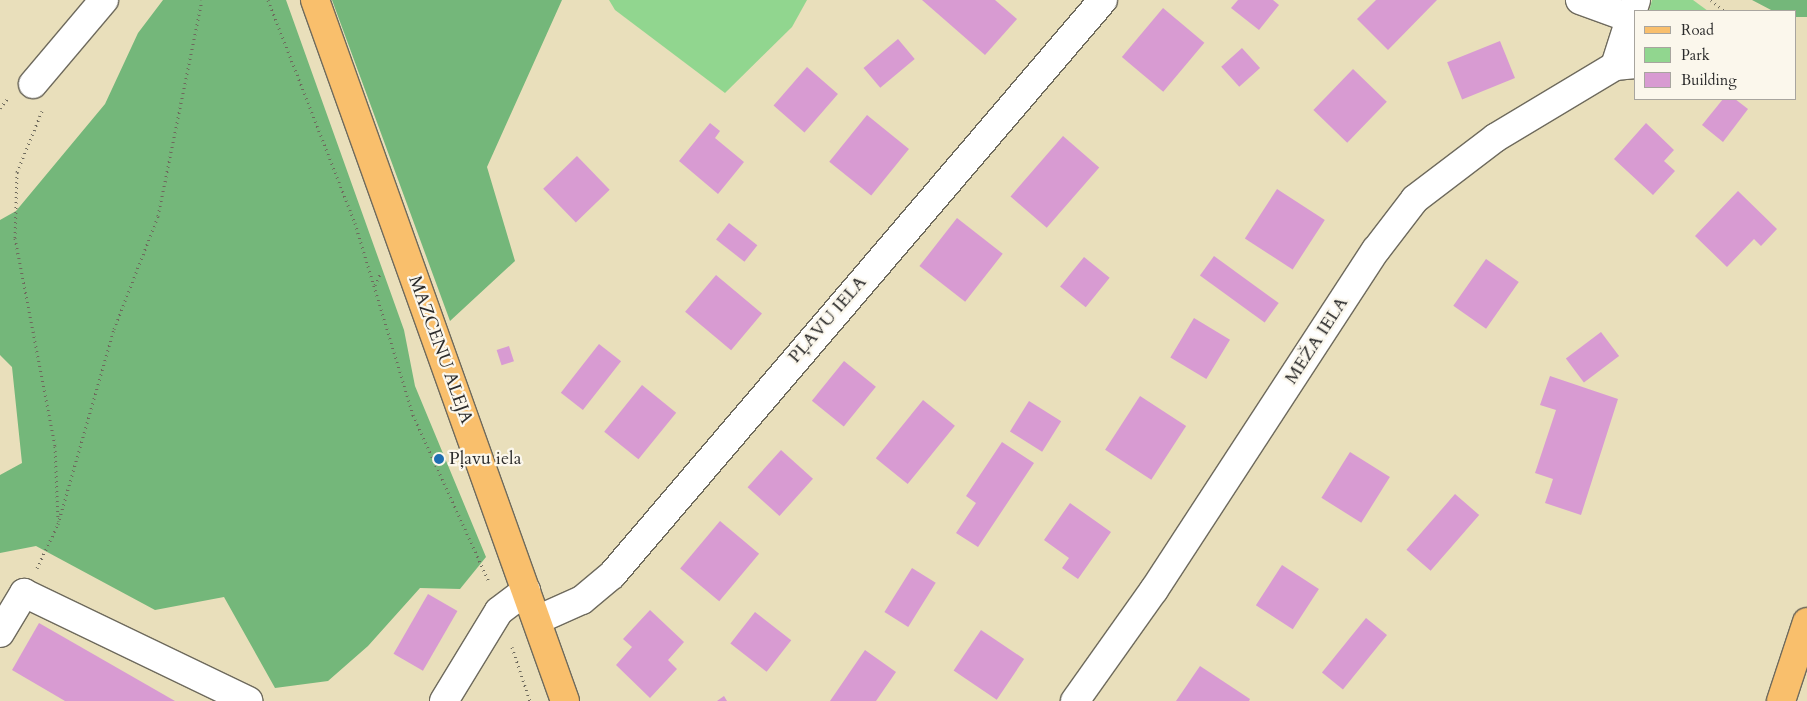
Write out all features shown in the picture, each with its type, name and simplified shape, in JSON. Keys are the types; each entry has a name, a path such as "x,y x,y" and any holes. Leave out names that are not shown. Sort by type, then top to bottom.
{"main road":[{"name":"MAZCENU ALEJA","path":"315,0 537,620 564,701"},
{"path":"1781,701 1807,622"}],"street":[{"path":"39,76 104,0"},
{"name":"PĻAVU IELA","path":"537,620 582,600 612,574 1103,0"},
{"path":"1580,0 1634,9 1626,65"},
{"name":"MEŽA IELA","path":"1075,701 1154,590 1376,250 1415,199 1495,138 1626,65"},
{"path":"0,633 12,589 248,701"},
{"path":"444,701 499,611 526,591"}],"path":[{"path":"12,589 58,524 114,329 158,216 202,0"},
{"path":"268,0 355,222 413,416 470,534 530,701"},
{"path":"1711,0 1724,10"},
{"path":"39,76 43,111 17,172 16,238 55,446 58,524"}],"green space":[{"path":"163,0 286,0 404,330 415,386 486,557 460,589 420,588 368,646 328,681 275,688 224,597 155,610 36,546 0,553 0,475 22,463 12,367 0,355 0,220 16,211 105,104 138,33"},
{"path":"332,0 562,0 487,167 515,261 450,321"},
{"path":"609,0 807,0 792,27 725,93 615,10"},
{"path":"1652,0 1693,0 1707,10 1649,10"},
{"path":"1752,0 1807,0 1807,17 1797,17 1797,10 1771,10"}],"building":[{"path":"922,0 995,0 1017,19 985,55"},
{"path":"1238,0 1273,0 1279,5 1259,30 1231,8"},
{"path":"1376,0 1437,0 1388,50 1357,19"},
{"path":"1163,8 1204,43 1163,92 1122,57"},
{"path":"898,39 915,59 880,88 864,68"},
{"path":"1500,41 1515,78 1462,99 1447,62"},
{"path":"1242,48 1260,68 1239,87 1221,67"},
{"path":"807,67 838,94 804,132 774,105"},
{"path":"1353,69 1387,102 1347,143 1313,110"},
{"path":"1722,100 1736,100 1748,109 1723,142 1702,125"},
{"path":"867,115 909,149 871,196 829,162"},
{"path":"710,123 720,131 715,138 744,162 718,194 679,161"},
{"path":"1646,123 1674,150 1664,161 1675,171 1653,195 1614,159"},
{"path":"1063,136 1099,167 1047,228 1011,196"},
{"path":"577,156 610,190 576,222 543,189"},
{"path":"1277,189 1325,220 1293,270 1245,238"},
{"path":"1738,191 1777,229 1761,246 1754,239 1727,267 1695,236"},
{"path":"957,218 1003,254 965,302 919,266"},
{"path":"729,223 757,245 744,262 716,240"},
{"path":"1214,256 1279,303 1265,322 1200,275"},
{"path":"1084,257 1110,278 1086,307 1060,287"},
{"path":"1486,259 1519,282 1486,329 1453,306"},
{"path":"716,275 762,314 731,350 685,312"},
{"path":"1194,318 1230,340 1206,379 1170,357"},
{"path":"1601,332 1619,356 1584,382 1566,358"},
{"path":"599,344 621,361 583,410 561,393"},
{"path":"509,346 514,361 502,365 497,350"},
{"path":"844,361 876,387 844,426 812,401"},
{"path":"1550,376 1618,399 1581,515 1545,503 1553,479 1535,473 1556,410 1540,405"},
{"path":"642,385 676,413 638,459 604,432"},
{"path":"1140,396 1186,426 1151,480 1105,450"},
{"path":"923,400 955,426 908,484 876,458"},
{"path":"1029,401 1061,421 1042,452 1010,432"},
{"path":"1002,442 1034,463 978,547 956,533 976,503 966,496"},
{"path":"781,450 813,479 779,516 748,487"},
{"path":"1350,452 1390,477 1361,523 1321,498"},
{"path":"1455,494 1479,515 1431,571 1406,550"},
{"path":"1070,503 1111,532 1078,579 1062,568 1069,558 1044,540"},
{"path":"720,521 759,554 719,601 680,568"},
{"path":"1282,565 1319,589 1293,629 1256,605"},
{"path":"912,568 936,583 908,627 884,612"},
{"path":"428,594 457,611 423,671 394,654"},
{"path":"650,610 684,642 668,660 677,669 650,698 616,665 632,647 623,639"},
{"path":"755,612 791,640 767,672 730,644"},
{"path":"1366,618 1387,635 1343,689 1322,672"},
{"path":"39,623 175,701 65,701 12,670"},
{"path":"981,630 1024,659 997,700 954,671"},
{"path":"865,650 896,672 876,701 830,701"},
{"path":"1200,666 1250,699 1249,701 1176,701"},
{"path":"724,696 727,701 717,701"}],"place":[{"name":"Pļavu iela","path":"439,459"}]}
